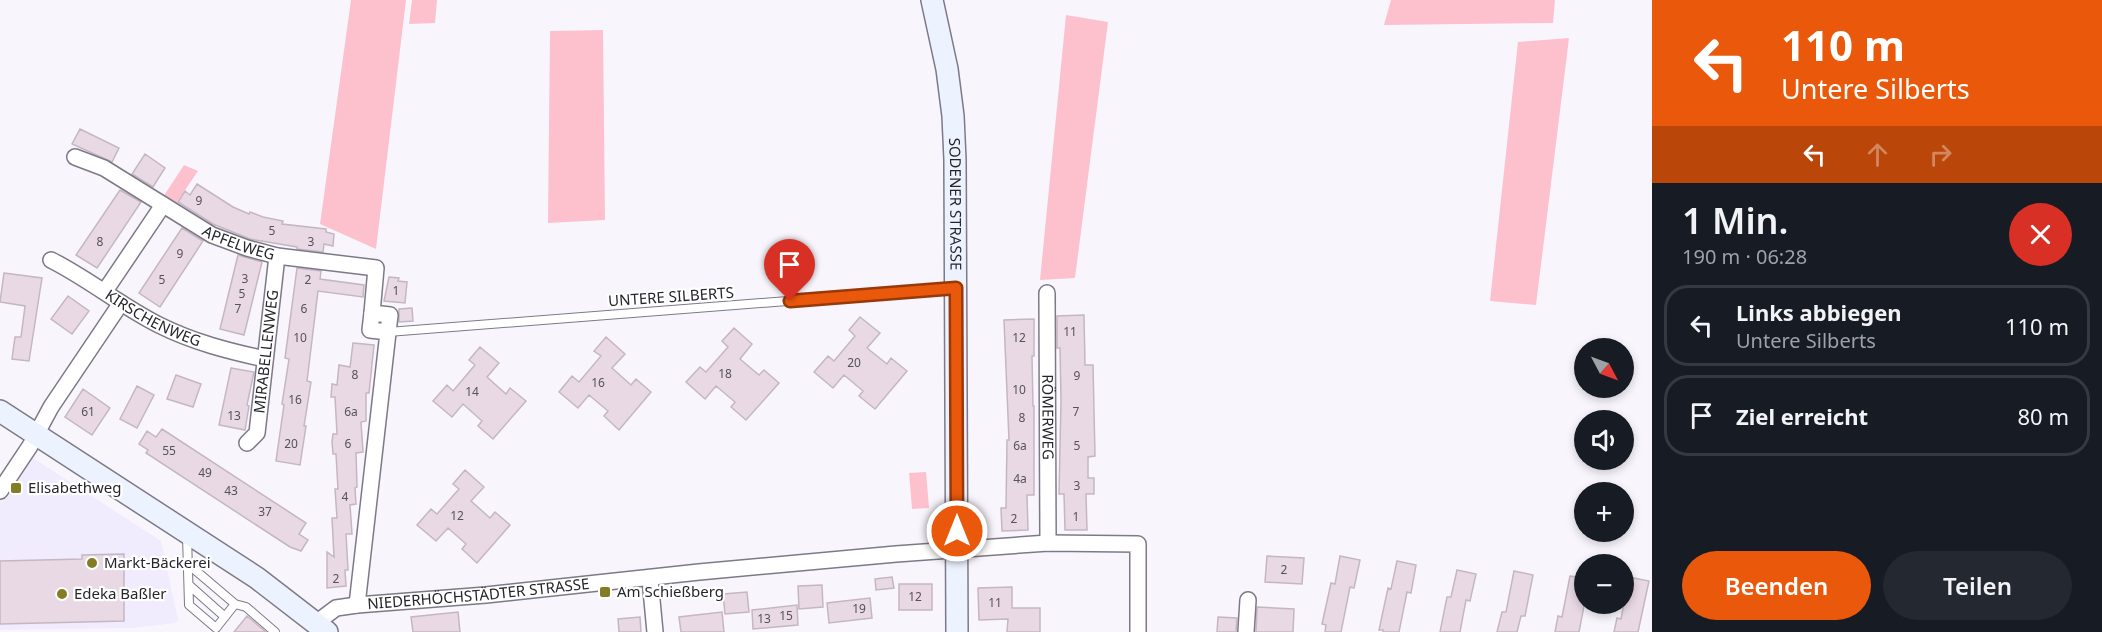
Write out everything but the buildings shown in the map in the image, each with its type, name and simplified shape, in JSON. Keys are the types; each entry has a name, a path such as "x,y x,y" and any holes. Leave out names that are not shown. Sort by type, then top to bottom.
{"main road":[{"name":"SODENER STRASSE","path":"932,0 947,69 953,116 955,160 957,632"},
{"path":"0,411 257,578 317,629"}],"street":[{"name":"APFELWEG","path":"75,157 105,168 212,235 247,248 277,256 376,268 372,313 390,315 388,332"},
{"path":"105,291 163,205"},
{"name":"MIRABELLENWEG","path":"247,443 257,433 277,256"},
{"name":"KIRSCHENWEG","path":"51,260 158,325 198,342 265,359"},
{"name":"RÖMERWEG","path":"1047,293 1048,543"},
{"path":"0,491 30,446 51,407 121,303"},
{"name":"NIEDERHÖCHSTÄDTER STRASSE","path":"357,605 388,332"},
{"name":"NIEDERHÖCHSTÄDTER STRASSE","path":"317,629 336,608 357,605 486,596 650,579 957,540 1138,544 1138,632"},
{"path":"650,579 655,632"},
{"path":"1246,632 1248,600"}],"lane":[{"name":"UNTERE SILBERTS","path":"388,332 956,288"},
{"path":"187,531 189,605 216,628 235,604"},
{"path":"188,564 235,604 246,607 275,632"},
{"path":"189,585 225,617"}],"shaded area":[{"path":"351,0 406,0 376,249 320,224"},
{"path":"412,0 437,0 435,23 409,24"},
{"path":"1391,0 1555,0 1553,23 1384,25"},
{"path":"1066,15 1108,22 1075,278 1040,280"},
{"path":"603,30 605,220 548,223 550,31"},
{"path":"1569,38 1536,305 1490,301 1518,42"},
{"path":"184,165 198,171 175,205 163,197"},
{"path":"19,449 161,541 178,620 175,623 133,628 0,630 0,476"},
{"path":"926,472 929,508 912,509 909,473"}],"place":[{"name":"Elisabethweg","path":"16,488"},
{"name":"Markt-Bäckerei","path":"92,563"},
{"name":"Am Schießberg","path":"605,592"},
{"name":"Edeka Baßler","path":"62,594"}],"route":[{"path":"790,301 956,288 957,531"}]}
